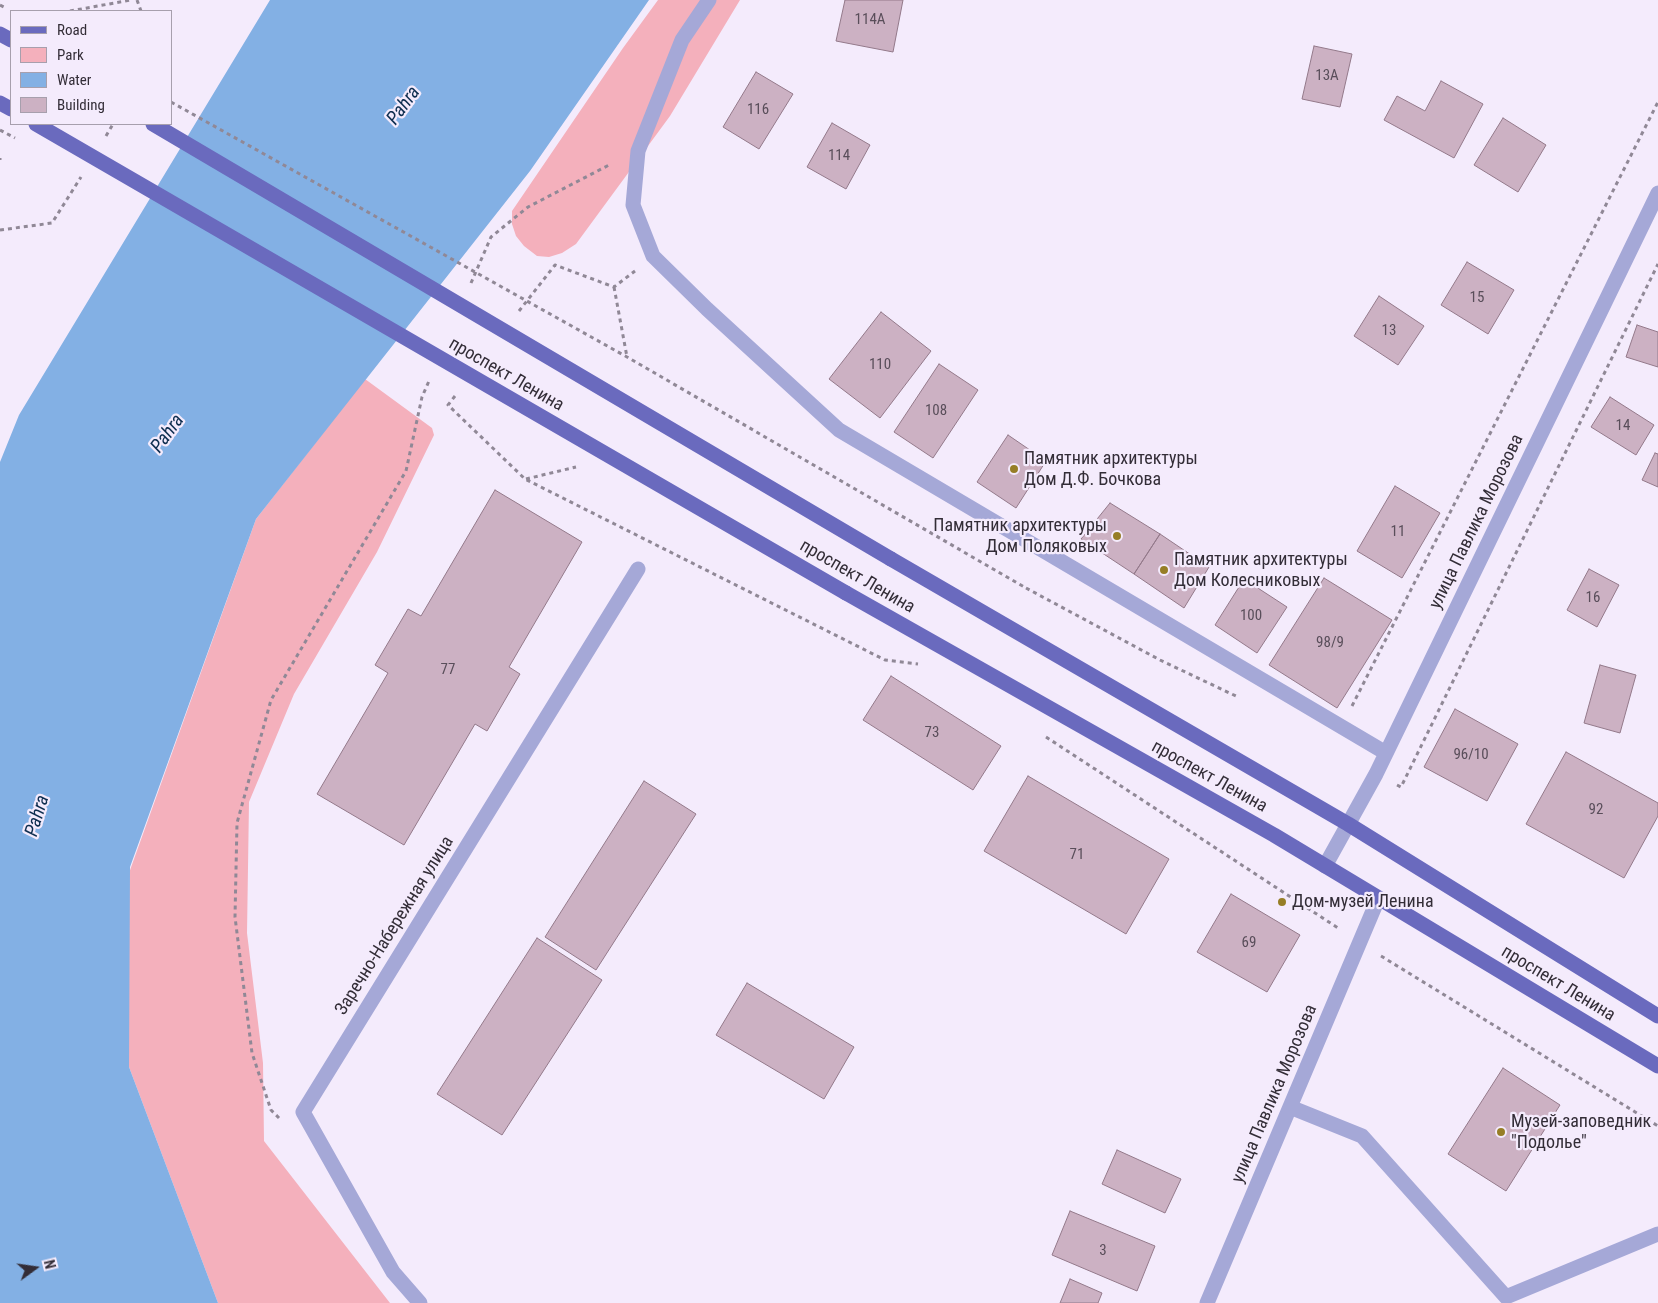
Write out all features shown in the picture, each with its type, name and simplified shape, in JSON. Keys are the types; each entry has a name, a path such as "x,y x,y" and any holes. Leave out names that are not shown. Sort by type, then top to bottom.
{"main road":[{"name":"проспект Ленина","path":"38,125 846,593 1274,835 1658,1066"},
{"name":"проспект Ленина","path":"155,125 891,559 1348,824 1658,1016"}],"street":[{"path":"710,0 682,40 638,151 633,206 653,256 707,309 839,430 1386,753"},
{"name":"улица Павлика Морозова","path":"1325,866 1376,774 1658,193"},
{"name":"Заречно-Набережная улица","path":"420,1303 393,1272 303,1112 638,569"},
{"name":"улица Павлика Морозова","path":"1207,1303 1378,899"},
{"path":"1290,1107 1362,1136 1506,1297 1658,1234"}],"path":[{"path":"76,10 131,0"},
{"path":"1341,728 1658,102"},
{"path":"172,103 627,357 1026,588 1160,660 1246,701"},
{"path":"103,141 112,125"},
{"path":"468,292 491,237 528,207 638,151"},
{"path":"0,230 52,223 83,174"},
{"path":"1401,787 1658,264"},
{"path":"614,287 627,357"},
{"path":"315,1132 290,1130 271,1110 252,1053 235,917 237,823 271,700 406,471 422,397 429,380"},
{"path":"526,479 584,465"},
{"path":"1045,737 1360,942 1658,1126"}],"green space":[{"path":"658,0 740,0 670,116 576,244 562,253 549,257 537,256 524,246 516,236 512,224 512,211"},
{"path":"365,379 432,428 434,435 377,552 294,694 249,802 247,933 263,1063 264,1141 390,1303 218,1303 129,1067 129,873 256,519"}],"water":[{"name":"Pahra","path":"270,0 649,0 530,171 256,519 130,867 129,1067 218,1303 0,1303 0,462 19,415"}],"building":[{"path":"845,0 903,0 893,52 836,41"},
{"path":"1314,46 1352,54 1340,107 1302,99"},
{"path":"756,72 793,94 759,149 723,127"},
{"path":"1441,81 1483,104 1454,158 1384,120 1397,96 1425,111"},
{"path":"1503,118 1546,145 1518,192 1474,165"},
{"path":"832,123 870,145 846,189 807,167"},
{"path":"1467,262 1514,290 1488,334 1441,305"},
{"path":"1379,296 1424,326 1398,365 1354,336"},
{"path":"881,312 931,351 880,418 829,379"},
{"path":"1637,325 1658,332 1658,367 1626,357"},
{"path":"939,364 978,390 933,458 894,432"},
{"path":"1610,397 1654,425 1636,455 1591,427"},
{"path":"1008,435 1046,461 1016,508 977,482"},
{"path":"1655,453 1658,454 1658,487 1642,480"},
{"path":"1395,486 1440,513 1402,578 1357,551"},
{"path":"495,490 582,542 509,667 520,674 487,731 475,724 404,845 317,794 388,673 375,665 408,609 421,616"},
{"path":"1110,503 1160,534 1134,574 1081,539"},
{"path":"1160,534 1209,567 1184,608 1134,574"},
{"path":"1589,569 1619,585 1597,627 1567,610"},
{"path":"1324,578 1392,620 1337,708 1269,665"},
{"path":"1244,579 1287,607 1257,653 1215,625"},
{"path":"1600,665 1636,675 1620,733 1584,723"},
{"path":"891,676 1001,746 973,790 863,720"},
{"path":"1455,709 1518,744 1487,801 1424,767"},
{"path":"1566,752 1658,803 1658,816 1624,878 1526,824"},
{"path":"1028,776 1169,859 1126,934 984,851"},
{"path":"644,781 696,814 596,970 545,937"},
{"path":"1231,894 1300,935 1267,992 1197,952"},
{"path":"537,938 602,980 502,1135 437,1094"},
{"path":"747,983 854,1047 824,1099 716,1035"},
{"path":"1503,1068 1560,1105 1506,1191 1448,1154"},
{"path":"1117,1150 1181,1179 1165,1213 1102,1184"},
{"path":"1070,1211 1155,1246 1137,1291 1052,1255"},
{"path":"1070,1279 1102,1293 1098,1303 1060,1303"}],"place":[{"name":"Памятник архитектуры Дом Д.Ф. Бочкова","path":"1014,469"},
{"name":"Памятник архитектуры Дом Поляковых","path":"1117,536"},
{"name":"Памятник архитектуры Дом Колесниковых","path":"1164,570"},
{"name":"Дом-музей Ленина","path":"1282,902"},
{"name":"Музей-заповедник \"Подолье\"","path":"1501,1132"}]}
